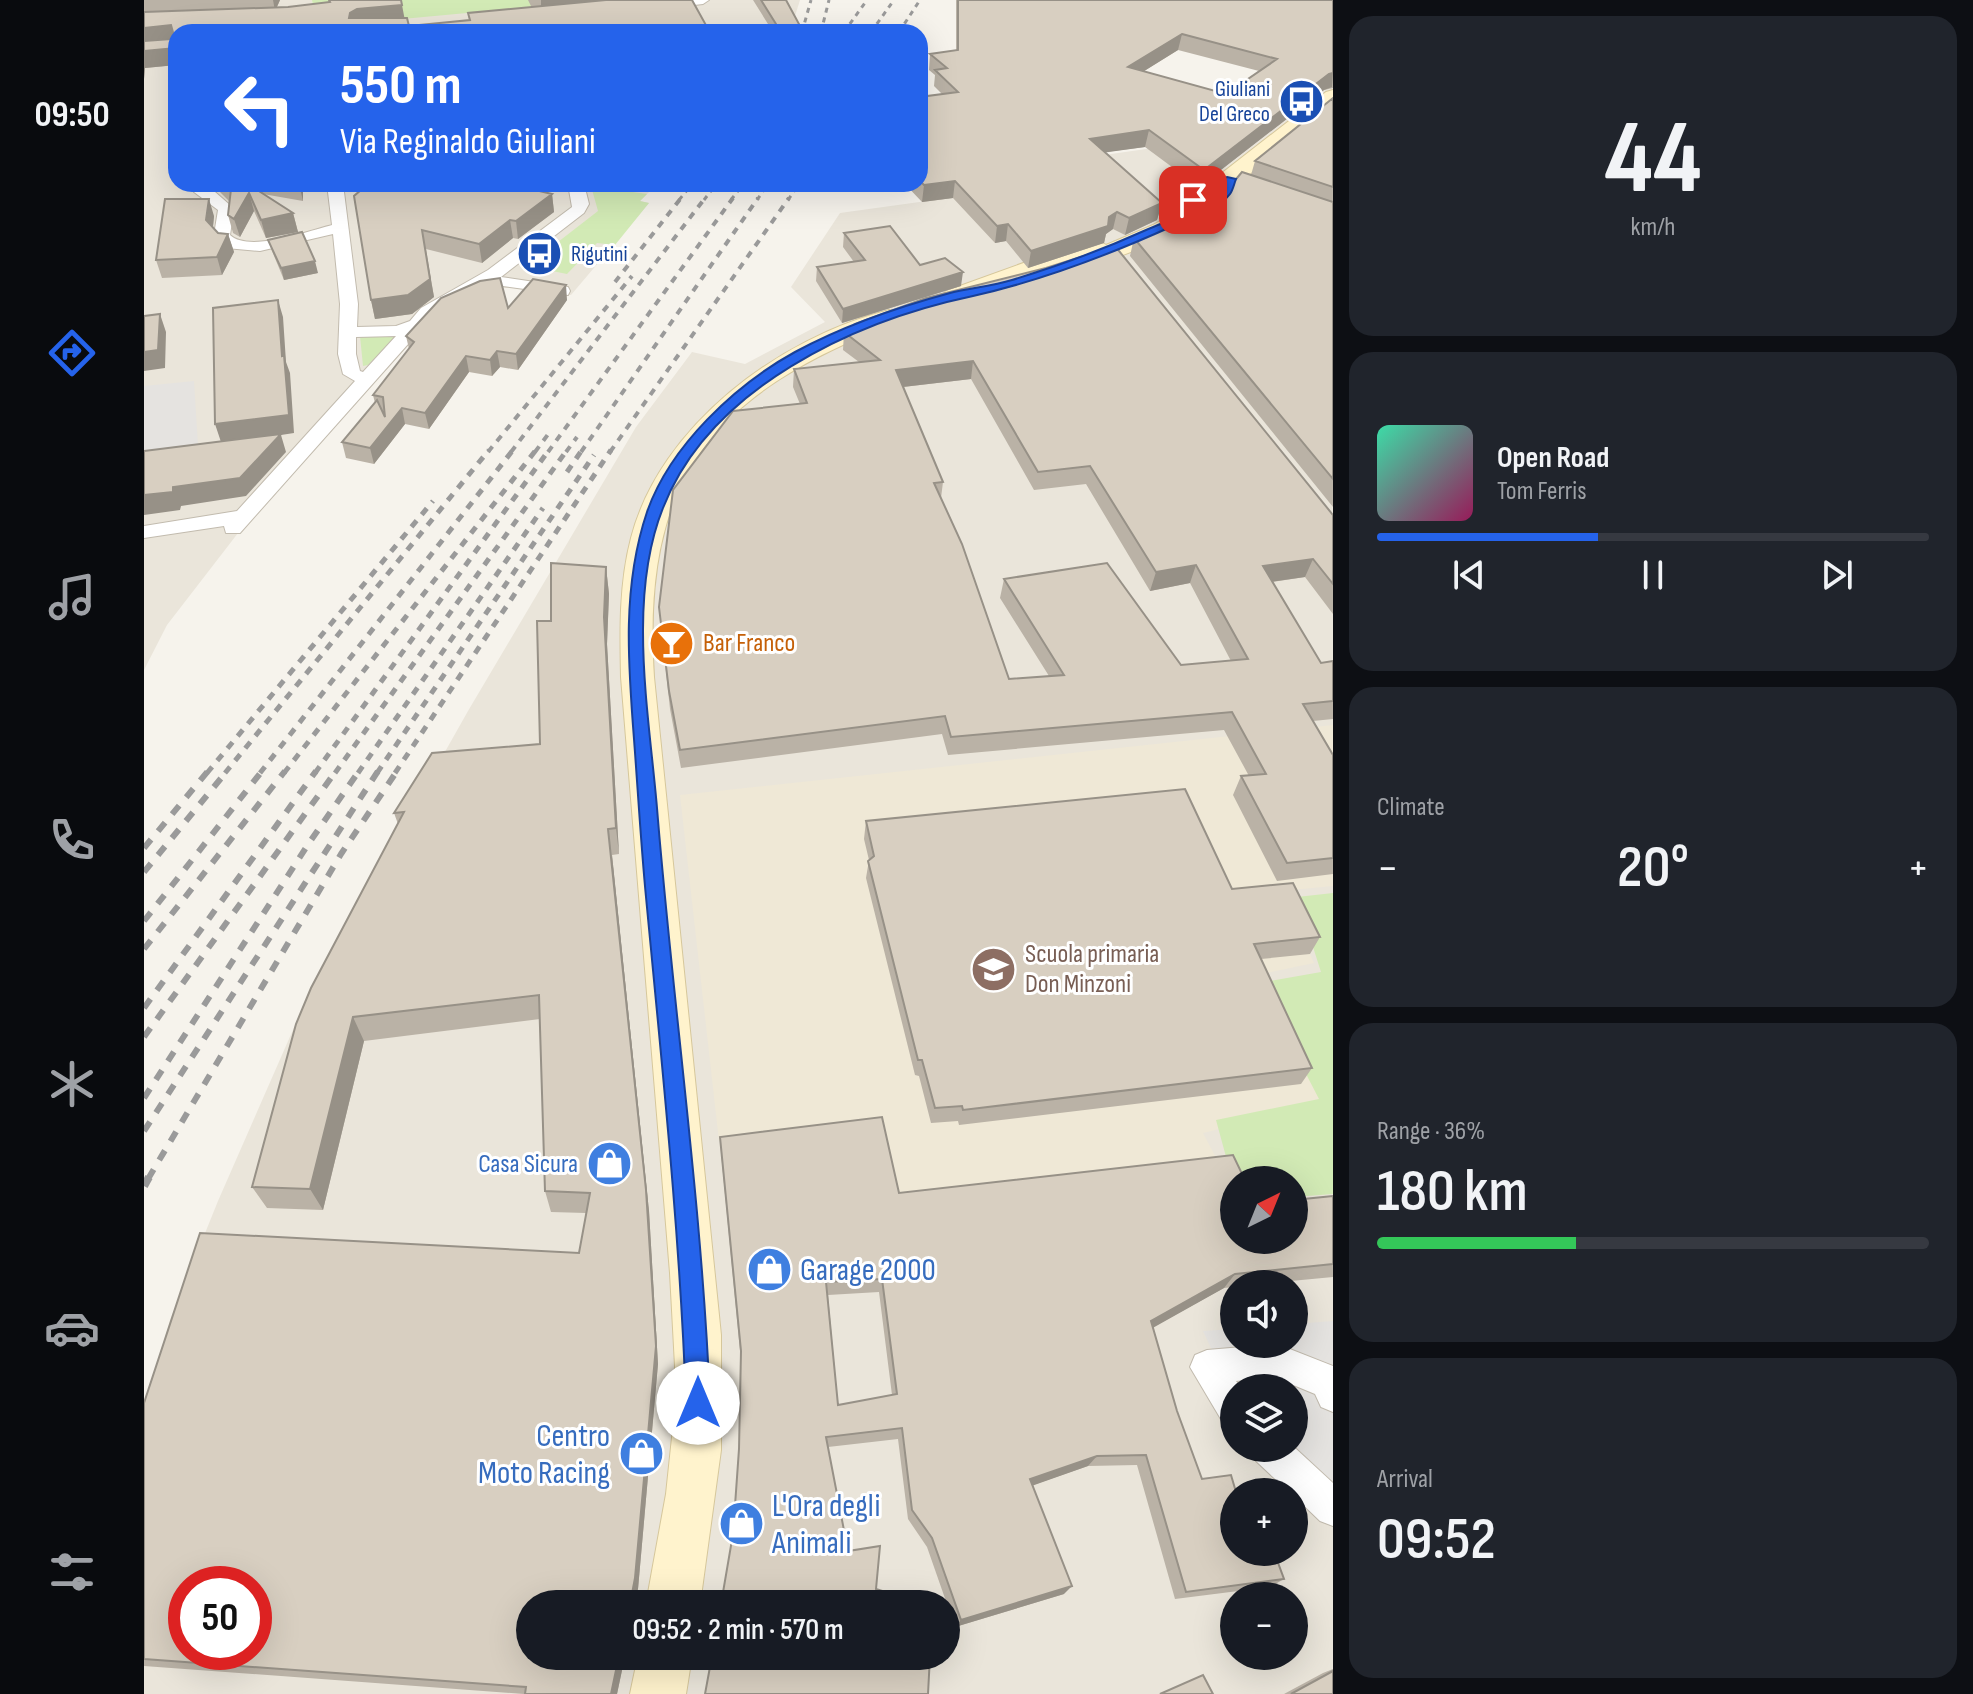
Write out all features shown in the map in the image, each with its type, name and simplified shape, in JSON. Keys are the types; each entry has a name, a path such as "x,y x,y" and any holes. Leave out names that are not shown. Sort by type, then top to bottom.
{"main road":[{"path":"675,1590 693,1471 699,1376 693,1277 651,854 636,653 639,567 655,509 676,469 707,429 750,388 799,355 836,337 954,296 1011,284 1202,209 1225,194 1231,179 1333,96"},
{"path":"658,1694 662,1670"}],"street":[{"path":"639,7 703,0"},
{"path":"1231,179 1254,187"},
{"path":"203,192 226,209 221,228 225,241 231,245 253,248 339,228"},
{"path":"336,192 349,304 349,371 357,378 365,379"},
{"path":"144,532 239,522 414,325 438,303 485,279 578,210 581,204 578,192"},
{"path":"1114,243 1128,269"},
{"path":"485,279 562,291"},
{"path":"348,332 398,331 414,325"},
{"path":"281,444 311,440"},
{"path":"1220,1387 1207,1367 1274,1360 1327,1381 1333,1395"},
{"path":"1284,1462 1333,1508"}],"shaded area":[{"path":"144,0 312,0 315,24 168,24 168,192 649,192 640,201 649,203 571,295 525,286 486,290 440,311 245,524 167,625 144,670"},
{"path":"539,0 800,0 792,24 340,24"},
{"path":"1333,78 1333,1694 144,1694 144,1409 170,1320 218,1201 310,991 468,711 636,427 692,352 745,364 825,322 791,287 840,213 1006,190 1150,214 1162,205 1104,155 1209,140"},
{"path":"194,381 198,445 144,452 144,386"},
{"name":"Scuola primaria Don Minzoni","path":"1333,725 1333,886 1281,891 1314,963 1262,974 1325,1104 1203,1133 1220,1166 1220,1171 899,1207 877,1122 719,1141 680,795"},
{"path":"1333,1321 1333,1490 1307,1462 1308,1374 1225,1374 1203,1331 1220,1330 1220,1358 1308,1358 1308,1323"}],"green space":[{"path":"312,0 539,0 542,6 348,24 316,24"},
{"path":"593,192 647,194 640,201 649,203 615,245 597,243 567,274 527,266 598,211"},
{"path":"398,335 368,365 363,366 360,336"},
{"path":"1333,893 1333,1194 1308,1196 1308,1166 1229,1166 1216,1120 1319,1099 1259,983 1321,972 1297,897"}],"building":[{"path":"401,0 402,5 357,9 350,13 349,18 407,18 408,24 168,24 144,28 144,12 288,7"},
{"path":"606,0 692,0 705,24 429,24 470,20 468,13"},
{"path":"761,0 786,0 799,24 776,24"},
{"path":"958,0 1333,0 1333,73 1204,170 1149,130 1090,139 1162,203 1129,218 1117,212 1109,217 1108,226 1031,251 1008,224 997,226 955,181 928,184 928,96 958,92 935,70 947,68 930,54 958,50","holes":["1182,34 1277,59 1226,94 1128,67"]},
{"path":"168,39 168,49 144,51 144,41"},
{"path":"1333,98 1333,187 1255,161"},
{"path":"1242,172 1333,202 1333,479 1134,238 1203,205 1227,190"},
{"path":"231,192 260,192 293,213 261,220 249,193 234,219 228,215"},
{"path":"359,192 552,194 479,244 422,230 430,279 408,295 371,300 354,196"},
{"path":"165,199 209,199 206,220 218,233 228,234 217,257 156,260"},
{"path":"890,226 920,265 945,258 963,272 843,309 817,267 865,260 844,233"},
{"path":"302,232 315,261 281,268 268,240"},
{"path":"1115,246 1333,515 1333,584 1313,559 1263,566 1321,663 1333,661 1333,701 1303,704 1333,755 1333,858 1287,863 1241,776 1266,774 1232,712 951,737 945,716 680,750 659,607 673,490 733,411 807,403 794,369 880,360 844,332 857,327 855,324 926,298 1046,268","holes":["973,361 1038,472 1090,466 1156,572 1196,565 1248,659 1181,665 1107,563 1004,579 1064,675 1009,679 962,544 934,483 943,482 896,370"]},
{"path":"500,278 508,308 533,279 566,285 516,354 497,351 490,360 466,356 425,413 402,408 370,448 342,442 377,400 385,417 383,397 373,395 414,342 406,336 441,298 480,281"},
{"path":"278,300 289,415 215,424 213,308"},
{"path":"160,314 158,350 144,352 144,316"},
{"path":"281,434 240,478 173,487 173,492 144,495 144,451"},
{"path":"551,563 606,567 604,617 616,828 608,829 646,1190 656,1346 633,1590 516,1590 516,1670 616,1670 611,1694 525,1694 526,1687 272,1668 272,1566 168,1566 168,1661 144,1659 144,1403 200,1233 579,1253 590,1193 545,1191 539,995 353,1017 310,1189 252,1187 296,1024 311,988 404,812 394,813 432,753 540,744 537,621 551,621"},
{"path":"1185,789 1232,889 1293,883 1320,937 1254,944 1312,1068 963,1110 962,1106 935,1108 922,1060 918,1060 868,861 874,856 866,821"},
{"path":"882,1117 899,1193 1233,1155 1238,1166 1220,1166 1220,1254 1308,1254 1308,1199 1333,1196 1333,1264 1274,1270 1220,1270 1220,1282 1151,1321 1177,1411 1202,1479 1231,1475 1232,1478 1220,1478 1220,1566 1279,1566 1284,1579 1220,1582 1220,1587 1186,1592 1146,1455 1097,1456 1030,1479 1072,1586 961,1620 960,1590 950,1590 932,1538 912,1510 902,1428 826,1437 848,1551 880,1546 876,1589 879,1590 723,1590 733,1534 741,1351 720,1137","holes":["882,1279 897,1394 838,1405 826,1282"]},
{"path":"709,1670 929,1670 928,1694 705,1694"},
{"path":"1333,1671 1333,1694 1291,1694"},
{"path":"1203,1675 1213,1694 1160,1694"}],"railway":[{"path":"804,24 811,0"},
{"path":"823,24 829,0"},
{"path":"850,24 867,0"},
{"path":"877,24 894,0"},
{"path":"904,24 920,0"},
{"path":"679,200 686,192"},
{"path":"704,200 710,192"},
{"path":"731,200 737,192"},
{"path":"757,200 762,192"},
{"path":"788,200 794,192"},
{"path":"615,282 681,198"},
{"path":"511,452 705,198"},
{"path":"548,452 733,198"},
{"path":"581,452 758,198"},
{"path":"610,452 789,198"},
{"path":"488,452 632,276"},
{"path":"535,452 549,433"},
{"path":"566,452 577,437"},
{"path":"225,773 489,450"},
{"path":"260,773 513,450"},
{"path":"284,773 536,450"},
{"path":"315,773 549,450"},
{"path":"335,773 567,450"},
{"path":"567,472 582,450"},
{"path":"395,773 611,450"},
{"path":"377,773 594,455"},
{"path":"207,773 433,501"},
{"path":"358,773 543,508"},
{"path":"144,848 208,771"},
{"path":"144,872 227,771"},
{"path":"144,921 262,771"},
{"path":"144,949 285,771"},
{"path":"144,1008 316,771"},
{"path":"144,1037 336,771"},
{"path":"144,1098 359,771"},
{"path":"144,1131 378,771"},
{"path":"148,1179 341,854 397,771"},
{"path":"144,1186 149,1177"}],"place":[{"name":"Giuliani Del Greco","path":"1301,102"},
{"name":"Rigutini","path":"540,254"},
{"name":"Bar Franco","path":"672,643"},
{"name":"Scuola primaria Don Minzoni","path":"994,969"},
{"name":"Casa Sicura","path":"609,1164"},
{"name":"Garage 2000","path":"769,1270"},
{"name":"Centro Moto Racing","path":"641,1454"},
{"name":"L'Ora degli Animali","path":"741,1524"}],"route":[{"path":"698,1403 693,1277 651,852 636,653 639,567 655,509 676,469 707,429 763,377 799,355 857,328 903,312 954,296 1011,284 1093,258 1202,209 1225,194 1231,179 1193,200"}]}
